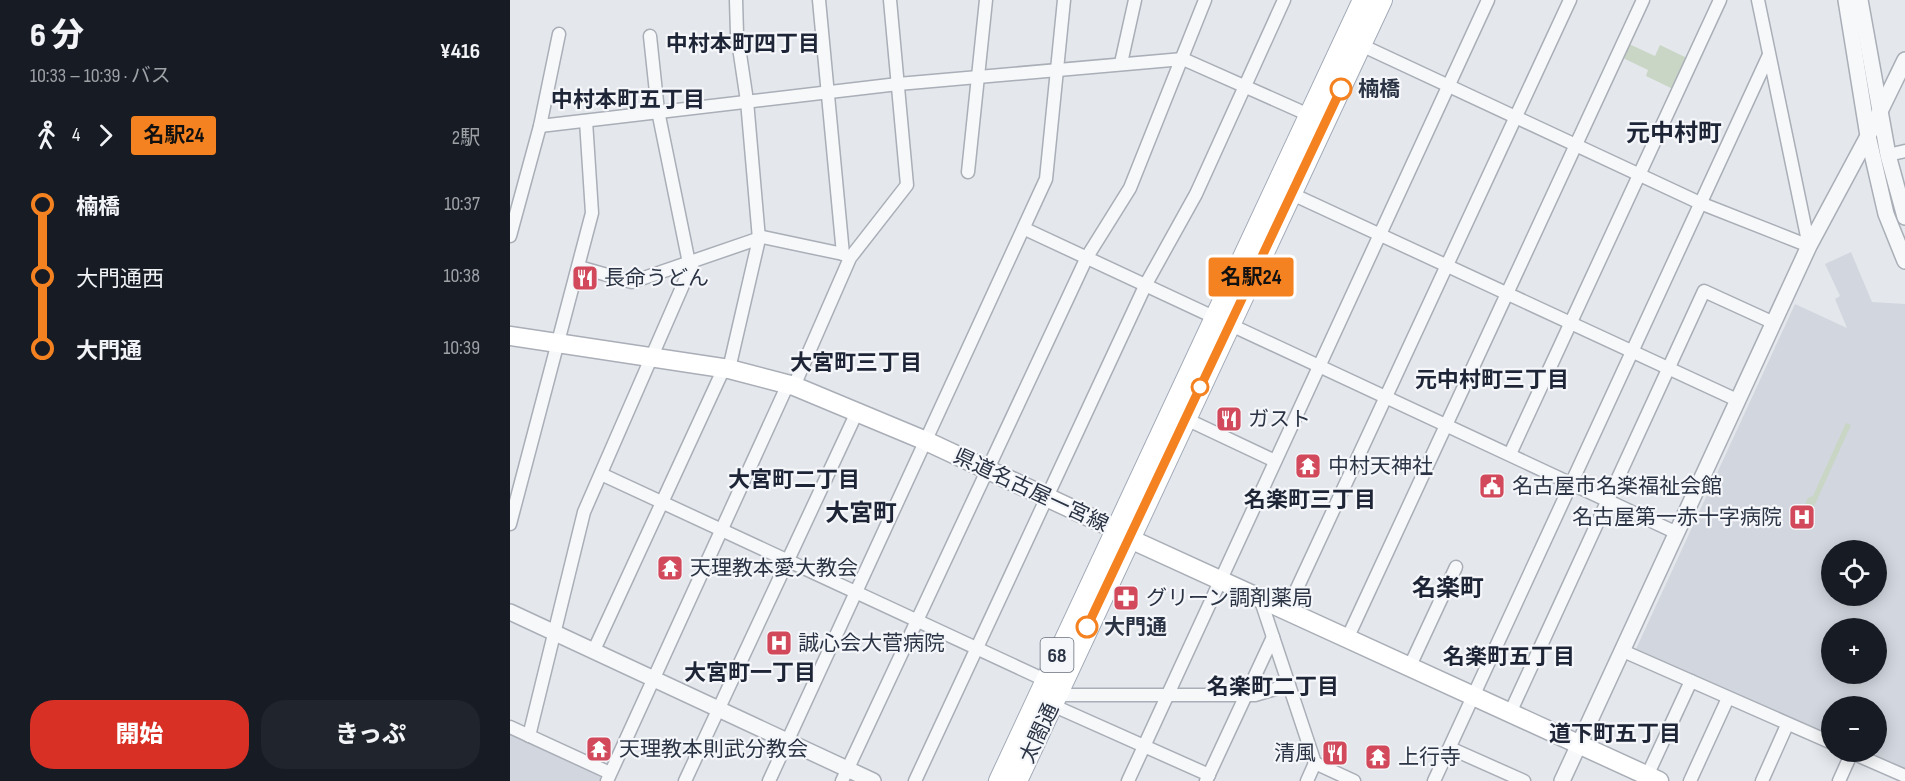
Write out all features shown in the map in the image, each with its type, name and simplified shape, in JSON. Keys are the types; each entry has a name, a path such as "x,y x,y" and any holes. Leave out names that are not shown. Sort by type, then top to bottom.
{"main road":[{"name":"太閤通","path":"1017,781 1051,693 1122,533 1223,319 1309,115 1363,0"},
{"name":"太閤通","path":"1122,533 1186,419 1223,319 1292,194 1382,0"},
{"name":"県道名古屋一宮線","path":"510,336 654,356 726,369 791,385 926,441 1409,668 1653,778"},
{"name":"太閤通","path":"999,781 1051,693"}],"street":[{"path":"594,650 726,369 759,239 747,101 737,34 736,0"},
{"path":"819,0 826,94 847,256"},
{"path":"510,727 608,777 791,385 847,256 907,185 890,0"},
{"path":"968,172 986,0"},
{"path":"769,781 1025,229 1046,179 1064,0"},
{"path":"1121,63 1135,0"},
{"path":"845,775 1087,257 1130,188 1205,0"},
{"path":"915,781 1146,284 1196,194 1284,0"},
{"path":"1128,781 1488,0"},
{"path":"1287,610 1570,0"},
{"path":"1347,639 1643,0"},
{"path":"1510,454 1720,0"},
{"path":"1758,0 1809,246"},
{"path":"1846,0 1869,136 1886,214 1905,261"},
{"path":"1860,0 1888,155 1905,217"},
{"path":"510,236 540,126 559,34"},
{"path":"529,736 584,512 654,356 691,262 658,111 650,36"},
{"path":"1361,45 1700,203 1809,246"},
{"path":"1434,781 1768,57"},
{"path":"540,126 898,84 1183,59 1309,115"},
{"path":"1563,781 1809,246 1869,136 1879,110 1905,60"},
{"path":"510,524 560,343 592,213 586,121"},
{"path":"1888,155 1905,151"},
{"path":"1292,194 1737,400"},
{"path":"1025,229 1223,319 1677,533"},
{"path":"579,267 632,282 763,237 847,256"},
{"path":"1510,713 1704,291 1774,323"},
{"path":"685,781 717,708 857,412"},
{"path":"1186,419 1275,461"},
{"path":"601,474 976,648 1144,746 1207,778 1273,637"},
{"path":"1409,668 1456,567"},
{"path":"1260,598 1315,763 1307,781"},
{"path":"510,612 788,741 845,775 873,781"},
{"path":"1623,651 1787,725 1796,726 1821,738"},
{"path":"1653,778 1691,681"},
{"path":"1051,693 1246,695 1289,685"},
{"path":"1690,781 1728,698"},
{"path":"1762,781 1787,725"},
{"path":"1450,748 1524,781"},
{"path":"1839,781 1847,762"},
{"path":"1874,762 1905,776"},
{"path":"1315,763 1354,781"}],"shaded area":[{"name":"名古屋第一赤十字病院","path":"1851,252 1872,302 1905,304 1905,770 1886,762 1887,696 1821,696 1821,732 1636,649 1795,304 1847,328 1835,299 1840,296 1825,264"},
{"path":"510,732 600,774 600,781 510,781"}],"green space":[{"path":"1629,44 1655,56 1660,45 1687,58 1673,89 1646,76 1648,70 1623,58"},
{"path":"1846,423 1851,425 1810,515 1802,511 1808,498 1813,496"}],"bus line":[{"name":"名駅24","path":"1087,627 1341,89"}],"place":[{"name":"楠橋","path":"1341,89"},
{"name":"長命うどん","path":"585,278"},
{"name":"ガスト","path":"1229,419"},
{"name":"中村天神社","path":"1308,466"},
{"name":"名古屋市名楽福祉会館","path":"1492,486"},
{"name":"名古屋第一赤十字病院","path":"1802,517"},
{"name":"天理教本愛大教会","path":"670,568"},
{"name":"グリーン調剤薬局","path":"1126,598"},
{"name":"大門通","path":"1087,627"},
{"name":"誠心会大菅病院","path":"779,643"},
{"name":"天理教本則武分教会","path":"599,749"},
{"name":"清風","path":"1335,753"},
{"name":"上行寺","path":"1378,757"}],"district":[{"name":"中村本町四丁目","path":"743,43"},
{"name":"中村本町五丁目","path":"628,99"},
{"name":"元中村町","path":"1674,133"},
{"name":"大宮町三丁目","path":"856,362"},
{"name":"元中村町三丁目","path":"1492,379"},
{"name":"大宮町二丁目","path":"794,479"},
{"name":"名楽町三丁目","path":"1310,499"},
{"name":"大宮町","path":"861,513"},
{"name":"名楽町","path":"1448,588"},
{"name":"名楽町五丁目","path":"1509,656"},
{"name":"大宮町一丁目","path":"750,672"},
{"name":"名楽町二丁目","path":"1273,686"},
{"name":"道下町五丁目","path":"1615,733"}]}
